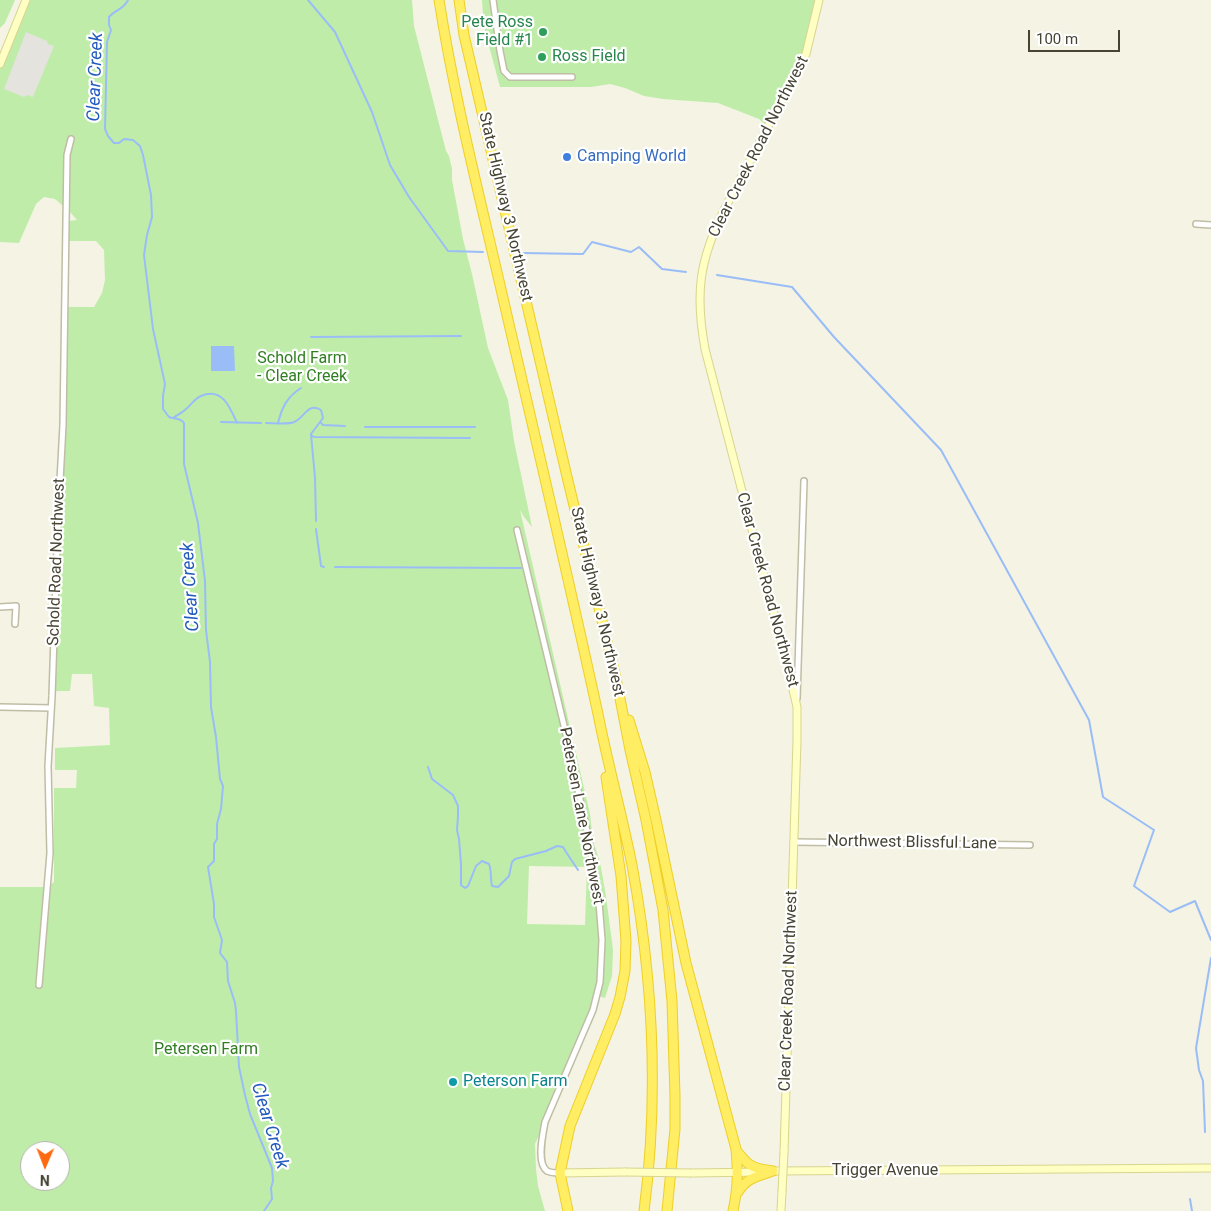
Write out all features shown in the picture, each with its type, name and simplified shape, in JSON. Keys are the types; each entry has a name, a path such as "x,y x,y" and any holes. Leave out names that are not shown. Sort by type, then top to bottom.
{"highway":[{"name":"State Highway 3 Northwest","path":"440,0 447,49 469,154 539,451 631,864 643,938 651,1017 652,1095 650,1158 644,1211"},
{"name":"State Highway 3 Northwest","path":"459,1 464,35 616,678 663,910 674,1030 675,1120 667,1211"},
{"path":"616,678 644,772 686,963 736,1149 737,1195 733,1211"},
{"path":"568,1211 560,1173 570,1126 615,1014 620,997 626,960 620,876 598,718"},
{"path":"736,1149 743,1160 750,1166 773,1171"},
{"path":"737,1195 743,1184 751,1178 773,1171"}],"main road":[{"path":"0,64 3,49 26,0"},
{"name":"Clear Creek Road Northwest","path":"781,1211 794,842 796,707 786,659 705,349 701,331 699,300 702,269 712,236 804,59 819,0"},
{"name":"Trigger Avenue","path":"560,1173 1211,1168"}],"street":[{"path":"493,0 501,58 504,71 510,77 572,77"},
{"name":"Schold Road Northwest","path":"39,985 50,853 48,784 62,425 67,155 71,140"},
{"path":"1196,224 1211,225"},
{"path":"796,707 804,481"},
{"name":"Petersen Lane Northwest","path":"518,530 590,841 601,922 602,956 600,982 593,1010 545,1122 542,1165 548,1171 560,1173"},
{"path":"0,607 16,606 15,624"},
{"path":"0,707 51,708"},
{"name":"Northwest Blissful Lane","path":"794,842 1030,844"}],"green space":[{"path":"0,0 15,0 5,23 0,28"},
{"path":"26,0 412,0 414,26 452,169 452,180 463,239 488,348 508,400 514,441 532,527 520,510 590,814 593,841 600,862 606,896 613,950 612,976 605,998 598,996 559,1092 535,1144 538,1186 545,1211 0,1211 0,887 48,887 54,882 54,788 76,788 77,770 55,770 55,748 110,745 109,708 94,706 92,674 72,674 70,691 55,691 60,520 64,518 58,518 65,307 94,307 102,293 105,280 104,250 96,241 66,241 67,221 77,220 55,199 44,197 36,204 19,243 0,242 0,64","holes":["529,866 587,867 585,925 527,924"]},
{"path":"482,0 819,0 810,40 767,127 759,119 718,103 644,96 610,84 591,87 500,87 484,27"}],"shaded area":[{"path":"26,32 54,46 33,97 28,95 24,97 4,89"}],"water":[{"path":"211,346 234,346 235,371 211,371"}],"waterway":[{"name":"Clear Creek","path":"128,0 109,17 111,30 107,42 105,129 114,143 119,143 124,139 133,140 140,146 151,195 152,217 144,255 153,329 165,384 163,409 169,417 179,419 184,423 184,464 198,523 205,581 211,707 220,779 223,786 221,809 217,824 217,839 214,844 214,861 208,867 214,904 214,917 222,940 220,953 227,962 228,981 235,1003 239,1067 250,1114 272,1168 272,1199 264,1211"},
{"path":"308,0 335,32 372,112 390,165 409,197 448,251 483,252"},
{"path":"523,253 583,254 592,242 631,252 639,247 662,269 686,272"},
{"path":"717,275 792,287 834,337 941,450 1089,720 1103,797 1154,830 1134,886 1170,912 1195,901 1211,940"},
{"path":"311,337 461,336"},
{"path":"278,423 286,403 301,388"},
{"path":"173,418 199,397 214,394 220,396 228,405 237,423"},
{"path":"266,423 291,423 298,420 309,409 316,408 321,410 323,418 311,434 316,521"},
{"path":"221,422 261,423"},
{"path":"321,423 323,425 345,426"},
{"path":"365,427 475,427"},
{"path":"311,435 314,437 470,438"},
{"path":"316,529 321,566 324,567"},
{"path":"335,567 521,568"},
{"path":"428,767 432,779 453,795 458,806 457,830 461,864 461,885 465,888 468,886 476,866 482,861 489,864 492,886 498,887 509,876 512,862 515,859 546,851 557,846 563,847 578,870"},
{"path":"1205,1132 1203,1081 1199,1070 1196,1048 1211,958"},
{"path":"1190,1199 1192,1211"}],"place":[{"name":"Pete Ross Field #1","path":"543,32"},
{"name":"Ross Field","path":"542,57"},
{"name":"Camping World","path":"567,157"},
{"name":"Peterson Farm","path":"453,1082"}],"park label":[{"name":"Schold Farm - Clear Creek","path":"302,368"},
{"name":"Petersen Farm","path":"206,1050"}]}
